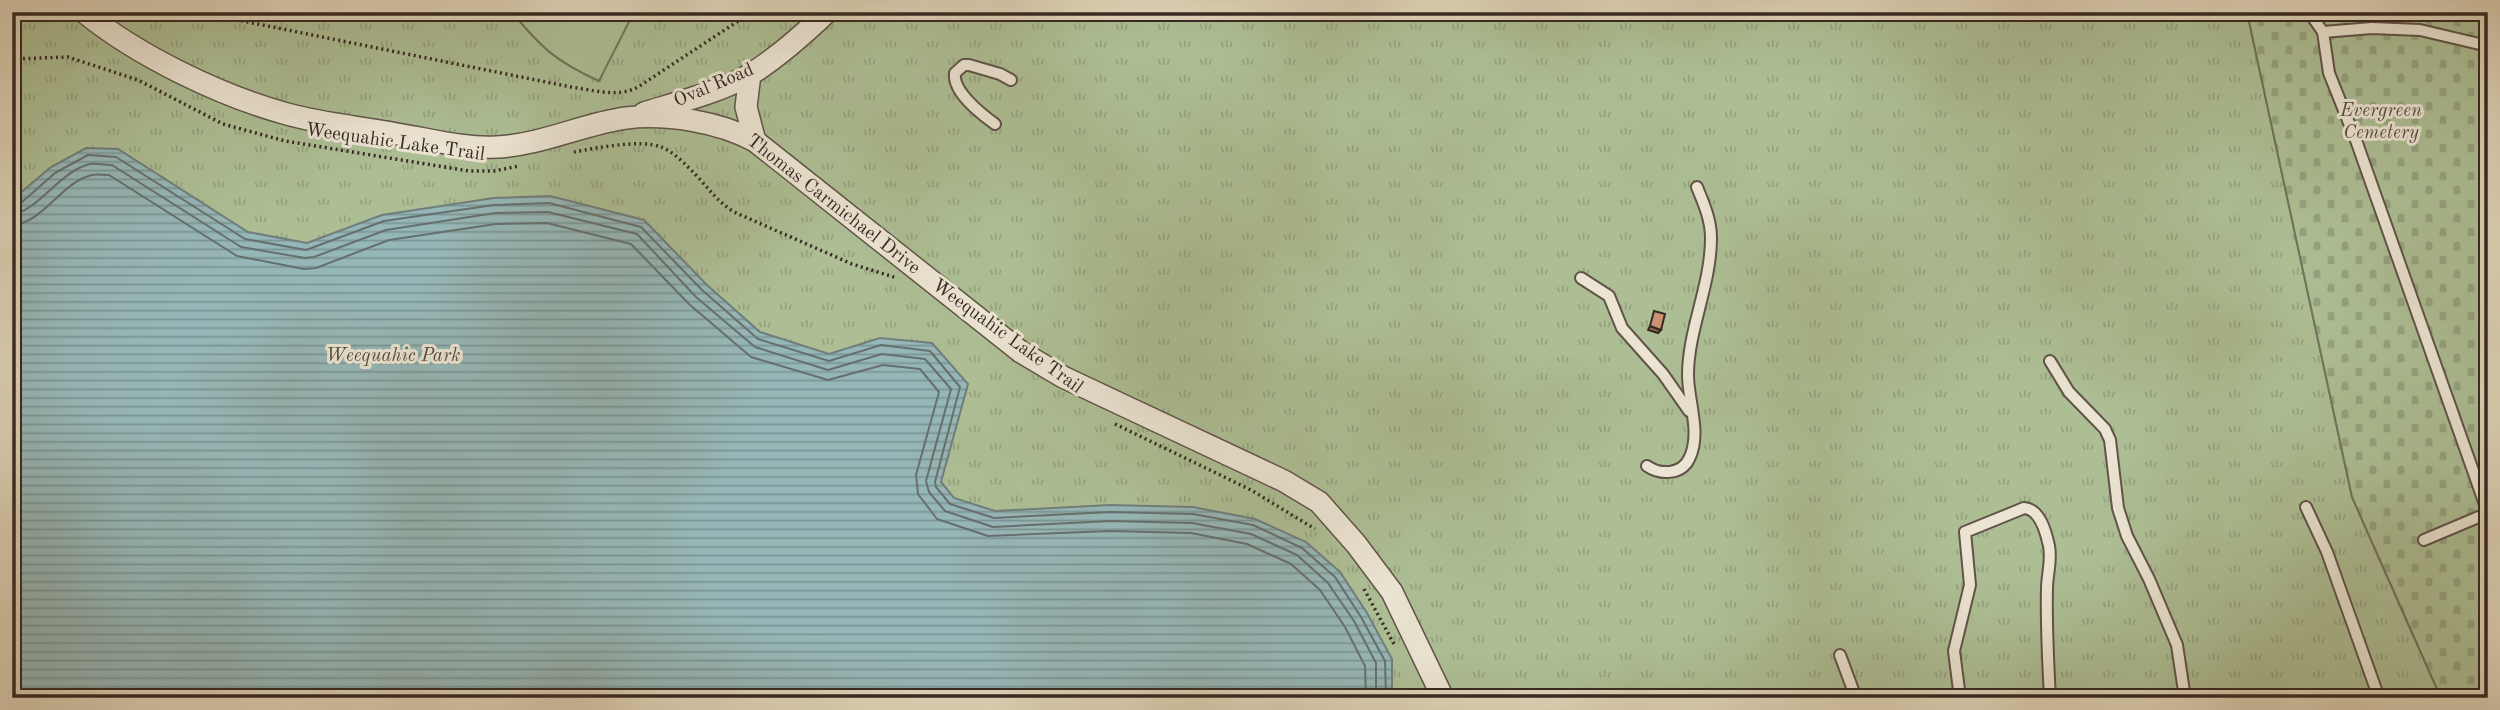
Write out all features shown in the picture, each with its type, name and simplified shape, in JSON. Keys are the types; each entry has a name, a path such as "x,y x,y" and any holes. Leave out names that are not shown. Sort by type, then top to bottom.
{"street":[{"name":"Thomas Carmichael Drive","path":"85,12 184,74 236,97 289,115 456,144 496,148 540,140 625,118 687,120 737,131 755,141 1021,352 1063,377 1284,481 1319,502 1356,544 1392,592 1443,698"},
{"name":"Oval Road","path":"625,118 694,97 750,75 806,33 827,12"},
{"path":"750,75 746,107 755,141"}],"lane":[{"path":"2309,12 2323,32 2329,73 2357,143 2488,513 2424,540"},
{"path":"2323,32 2372,28 2420,30 2488,46"},
{"path":"995,124 979,113 956,85 955,73 964,65 969,65 1011,80"},
{"path":"1647,466 1660,473 1683,466 1689,459 1694,440 1688,367 1710,265 1711,240 1709,218 1697,187"},
{"path":"1581,278 1609,296 1622,328 1664,374 1692,416"},
{"path":"2050,362 2069,392 2105,429 2109,440 2118,508 2131,545 2149,579 2177,645 2185,698"},
{"path":"2306,507 2327,552 2379,698"},
{"path":"1960,698 1954,651 1970,585 1965,532 2024,508 2031,508 2036,513 2050,548 2046,585 2050,698"},
{"path":"1840,655 1856,698"}],"path":[{"path":"198,12 571,87 618,93 629,92 638,87 752,12"},
{"name":"Weequahic Lake Trail","path":"12,60 68,57 138,80 223,124 285,141 469,171 494,171 525,164"},
{"path":"565,155 634,144 664,147 696,175 719,203 734,212 852,264 901,280"},
{"path":"1104,419 1251,490 1323,536"},
{"path":"1360,583 1399,654"}],"green space":[{"path":"12,12 2247,12 2352,497 2441,698 12,698"},
{"path":"512,12 634,12 599,81 551,53"},
{"name":"Evergreen Cemetery","path":"2247,12 2488,12 2488,698 2441,698 2352,497"}],"water":[{"name":"Weequahic Park","path":"86,148 118,149 248,232 307,243 382,215 494,198 550,196 644,220 707,285 760,332 829,354 880,338 932,343 968,384 941,482 954,498 995,511 1110,505 1193,507 1255,519 1306,542 1340,572 1367,613 1392,659 1394,698 12,698 12,200 51,167"}],"building":[{"path":"1654,311 1665,314 1661,330 1650,326"}]}
